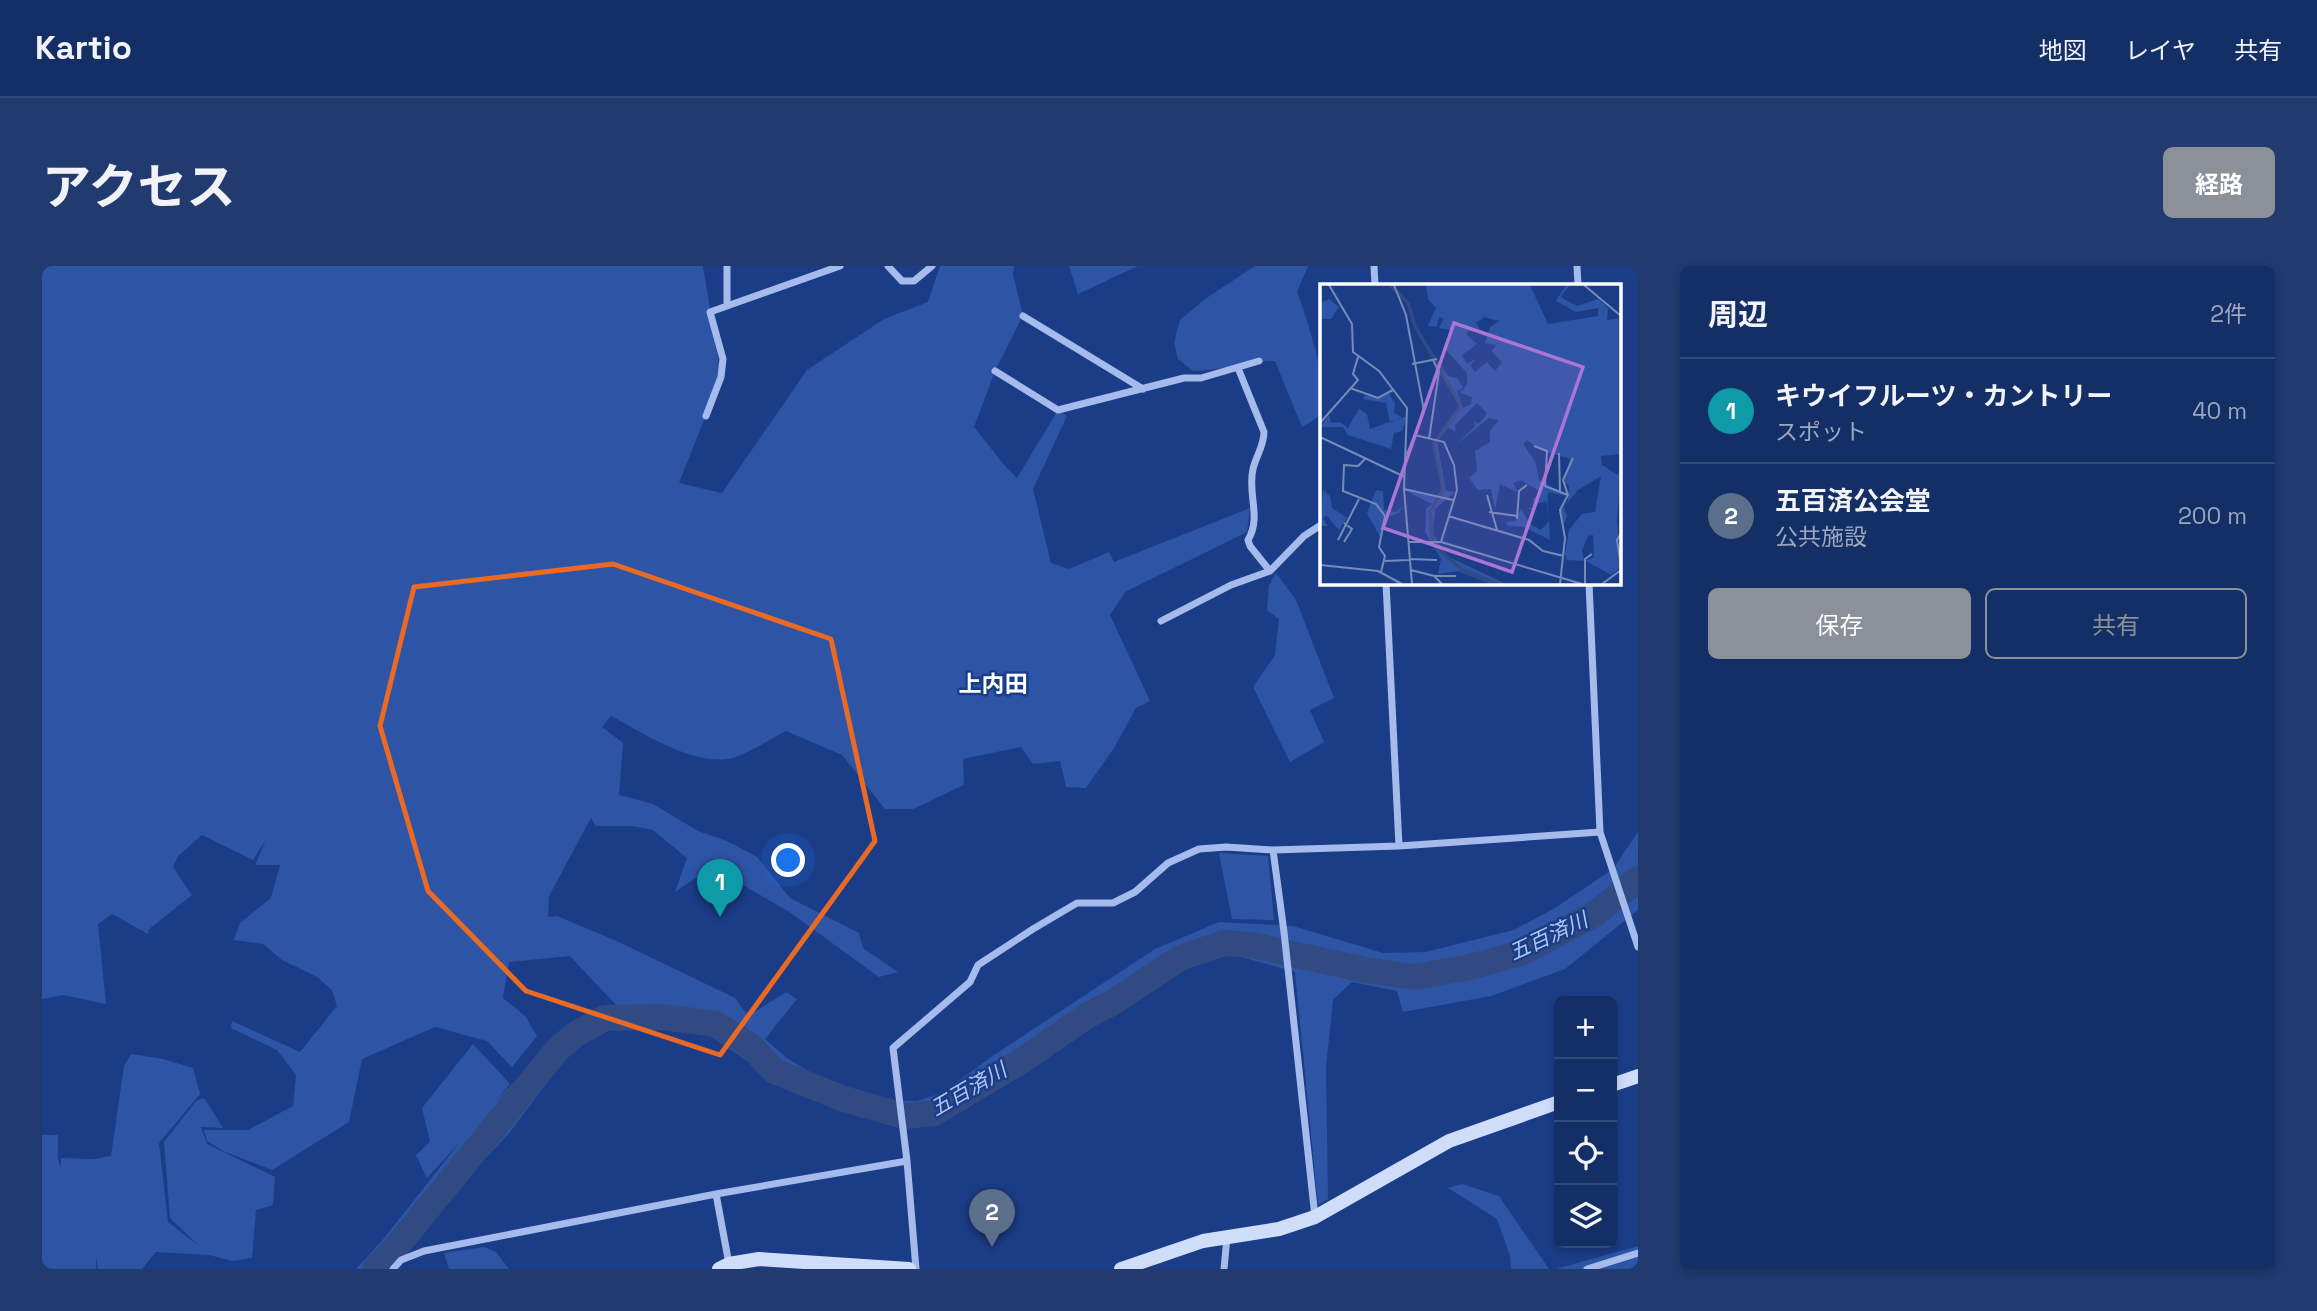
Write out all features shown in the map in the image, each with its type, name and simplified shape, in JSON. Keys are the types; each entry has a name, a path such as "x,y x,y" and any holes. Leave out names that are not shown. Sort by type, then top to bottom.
{"street":[{"path":"727,266 727,306"},
{"path":"706,416 721,377 723,359 710,312 840,266"},
{"path":"888,266 902,281 914,281 932,266"},
{"path":"1374,266 1375,284"},
{"path":"1577,266 1578,284"},
{"path":"1023,316 1143,390"},
{"path":"995,371 1058,410 1259,361"},
{"path":"1238,368 1264,432 1264,441 1253,469 1251,486 1255,521 1254,530 1248,540 1270,571"},
{"path":"1161,621 1231,585 1270,571 1304,536 1320,526"},
{"path":"1386,584 1399,846"},
{"path":"1589,584 1600,832 1638,947"},
{"path":"916,1269 907,1161 893,1048 970,982 978,965 1022,936 1077,903 1113,903 1135,892 1167,863 1199,849 1226,847 1273,850 1399,846 1600,832"},
{"path":"1273,850 1315,1217"},
{"path":"1617,1083 1638,1076"},
{"path":"1121,1269 1203,1241 1279,1229 1315,1217 1449,1141 1554,1104"},
{"path":"393,1269 401,1260 424,1251 716,1194 907,1161"},
{"path":"716,1194 724,1267 759,1259 909,1269"},
{"path":"1224,1269 1227,1236"},
{"path":"1587,1269 1638,1253"}],"highlighted area":[{"path":"613,564 831,639 875,841 720,1055 526,991 428,891 380,726 414,587"}],"shaded area":[{"path":"42,266 703,266 721,377 679,483 722,493 807,370 884,319 928,302 940,266 1014,266 1013,275 1023,315 995,371 974,427 1017,478 1058,410 1067,416 1033,489 1051,563 1069,569 1109,552 1114,562 1250,508 1247,532 1125,592 1110,615 1150,701 1136,708 1114,748 1086,788 1066,787 1060,761 1033,764 1021,747 963,759 964,785 913,809 885,809 842,755 786,731 740,755 713,759 698,757 667,746 611,716 602,727 623,743 619,795 653,804 698,831 727,841 757,857 790,898 859,933 863,948 898,972 879,977 788,911 718,871 694,879 675,892 687,858 653,830 633,826 596,826 591,818 549,896 548,917 557,916 621,943 735,998 748,1016 786,992 797,999 765,1039 787,1058 854,1100 917,1101 942,1093 991,1057 1155,949 1219,922 1293,926 1383,953 1426,952 1514,930 1555,908 1613,869 1638,832 1638,910 1565,969 1491,996 1403,1012 1397,991 1352,982 1333,1000 1326,1067 1328,1199 1318,1205 1295,972 1231,954 1176,971 1084,1031 944,1114 912,1121 886,1121 865,1116 784,1086 700,1029 656,1023 600,1030 566,1057 510,1132 383,1269 356,1269 381,1242 460,1142 427,1178 416,1155 430,1142 422,1108 473,1044 510,1084 495,1102 557,1036 616,1005 570,956 509,962 503,998 525,1016 537,1036 512,1067 487,1041 435,1027 362,1059 349,1122 272,1170 223,1151 207,1141 204,1130 248,1130 293,1106 296,1075 277,1050 231,1028 232,1021 300,1052 337,1006 332,990 317,977 282,960 263,944 234,940 240,923 271,898 280,865 255,865 266,840 253,860 202,835 178,856 173,867 192,895 149,929 148,934 112,914 98,924 106,1004 64,995 42,999"},
{"path":"1069,266 1138,266 1078,294"},
{"path":"1255,266 1308,266 1297,292 1320,372 1320,414 1314,420 1302,427 1275,361 1193,371 1178,359 1174,343 1180,320 1205,299"},
{"path":"1276,573 1296,600 1334,698 1310,710 1324,742 1290,762 1253,687 1275,655 1279,619 1267,610 1269,585"},
{"path":"1219,853 1268,856 1274,920 1232,919"},
{"path":"131,1054 163,1059 193,1068 200,1094 159,1143 168,1222 199,1246 170,1218 164,1142 197,1100 204,1098 223,1128 201,1127 207,1144 275,1177 273,1205 256,1210 252,1258 233,1261 209,1255 156,1252 142,1269 98,1269 96,1256 96,1269 42,1269 42,1135 58,1135 58,1159 61,1168 61,1158 94,1159 111,1156 124,1066"},
{"path":"1462,1184 1499,1196 1549,1269 1511,1269 1510,1256 1497,1219 1448,1188"},
{"path":"1638,1246 1638,1269 1556,1269"},
{"path":"484,1247 496,1252 509,1269 449,1269 444,1253"}],"waterway":[{"name":"五百済川","path":"375,1269 398,1245 558,1049 576,1034 605,1018 662,1017 716,1024 752,1047 774,1071 844,1099 904,1116 934,1113 1023,1060 1088,1015 1112,1003 1180,958 1224,943 1252,945 1365,970 1415,977 1470,967 1521,953 1595,914 1638,879"}],"place":[{"name":"キウイフルーツ・カントリー","path":"720,917"},
{"name":"五百済公会堂","path":"992,1247"}],"district":[{"name":"上内田","path":"993,684"}]}
